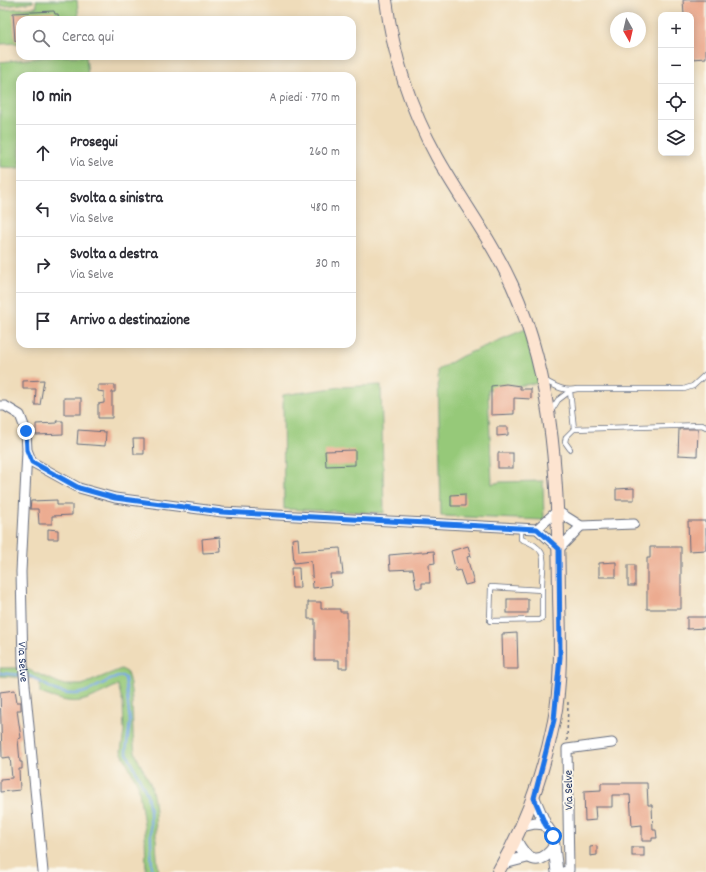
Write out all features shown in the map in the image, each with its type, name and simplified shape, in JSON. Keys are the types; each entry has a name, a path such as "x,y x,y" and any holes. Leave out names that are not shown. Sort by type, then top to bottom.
{"main road":[{"path":"386,0 397,60 416,114 438,159 501,263 528,323 543,379 549,414 559,549 560,657 554,720 534,798 516,840 501,867"}],"street":[{"name":"Via Selve","path":"0,406 5,406 20,415 26,431 27,450 21,572 23,664 43,872"},
{"path":"27,450 32,462 79,488 115,498 222,512 537,529 559,549 581,526"},
{"path":"537,529 557,511 581,526 634,524"},
{"name":"Via Selve","path":"563,872 569,870 567,749 612,743"},
{"path":"534,798 545,824 553,836 556,872"},
{"path":"522,826 535,823 545,824"},
{"path":"516,840 521,850 527,857"},
{"path":"539,859 547,855 554,847"},
{"path":"501,867 527,857 539,859 556,872"}],"lane":[{"path":"549,414 558,400 570,391 577,389 684,389 693,386 706,374"},
{"path":"543,379 561,390 570,391"},
{"path":"570,391 574,429"},
{"path":"570,449 565,442 566,437 574,429 702,425 706,427"},
{"path":"521,528 521,539 536,544 543,554 542,618 539,620 490,621 491,587 542,590"}],"green space":[{"path":"0,0 33,0 33,2 0,7"},
{"path":"36,0 77,0 79,16 16,16 16,43 0,44 0,10 37,7"},
{"path":"19,60 86,60 88,72 16,72 16,168 0,167 0,62"},
{"path":"528,328 539,383 488,390 492,484 500,482 543,481 544,520 441,516 438,370 462,356"},
{"path":"381,385 384,513 284,509 283,395 341,387"},
{"path":"0,668 24,668 64,685 82,685 121,669 127,672 131,691 135,751 150,784 154,800 159,872 146,872 145,831 138,785 121,751 124,732 123,703 118,685 96,696 73,702 53,698 40,693 40,679 0,676"}],"building":[{"path":"683,0 706,0 706,58 694,59 694,12 684,12"},
{"path":"54,11 55,14 58,14 58,16 16,16 15,41 13,13"},
{"path":"44,380 40,405 35,405 36,389 23,389 23,381"},
{"path":"506,384 520,386 520,389 531,389 531,399 514,398 514,414 491,415 491,386"},
{"path":"98,385 115,385 115,392 112,392 112,418 98,418 98,404 104,403 104,392 98,391"},
{"path":"64,398 81,398 81,414 64,414"},
{"path":"56,421 63,421 63,434 36,435 36,424 57,423"},
{"path":"497,427 508,427 508,435 497,436"},
{"path":"679,429 698,429 697,456 678,455"},
{"path":"78,430 106,432 105,446 77,444"},
{"path":"133,439 144,439 144,454 134,454"},
{"path":"355,450 355,465 326,466 325,451"},
{"path":"498,453 513,453 513,468 498,468"},
{"path":"634,488 634,500 616,500 616,489"},
{"path":"465,494 465,506 451,506 451,495"},
{"path":"57,500 57,505 72,505 72,515 52,516 52,524 39,524 38,509 30,509 31,501"},
{"path":"688,521 706,521 706,550 689,551"},
{"path":"48,529 58,530 58,539 48,539"},
{"path":"220,537 221,552 203,553 202,539"},
{"path":"298,538 299,551 340,548 343,574 330,574 331,586 313,588 311,561 294,563 292,539"},
{"path":"468,546 471,556 467,557 474,583 465,585 460,570 456,571 451,551"},
{"path":"650,547 681,547 681,609 647,609 647,558 650,558"},
{"path":"434,551 435,563 429,564 430,583 422,583 422,588 416,588 413,569 390,570 389,555"},
{"path":"616,562 616,577 599,577 599,563"},
{"path":"628,565 635,565 635,586 628,586"},
{"path":"291,568 299,568 300,588 292,588"},
{"path":"507,599 528,599 528,613 507,613"},
{"path":"308,602 321,602 321,609 340,609 340,612 347,612 347,668 339,668 339,660 315,660 315,619 308,619"},
{"path":"687,617 706,617 706,628 687,629"},
{"path":"517,633 518,669 503,669 502,634"},
{"path":"15,690 17,702 21,702 21,710 17,710 21,738 18,739 20,762 22,762 22,769 19,769 20,790 0,792 0,779 12,778 10,757 2,758 0,692"},
{"path":"601,783 647,783 648,805 652,805 653,830 656,830 657,838 652,838 652,841 642,841 642,825 632,826 630,795 612,795 612,807 595,807 596,820 585,821 584,791 601,790"},
{"path":"597,846 597,855 590,856 590,847"},
{"path":"632,847 644,847 644,856 632,856"}],"waterway":[{"path":"0,673 21,675"},
{"path":"26,675 57,691 67,694 76,694 91,690 122,676 125,678 130,722 126,751 147,794 150,811 152,872"}],"route":[{"path":"26,431 27,450 32,462 79,488 115,498 222,512 537,529 559,549 560,657 554,720 534,798 545,824 553,836"}]}
